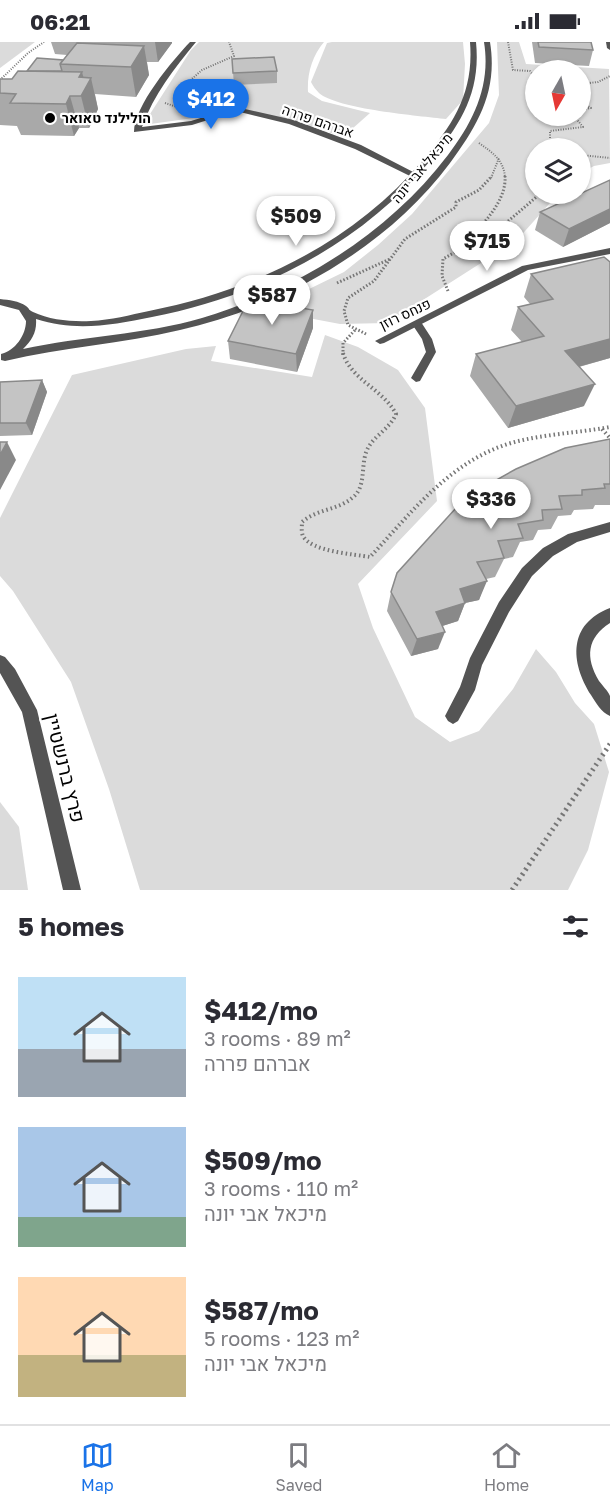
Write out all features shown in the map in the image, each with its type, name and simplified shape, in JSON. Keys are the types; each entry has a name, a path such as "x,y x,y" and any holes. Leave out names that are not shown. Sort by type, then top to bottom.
{"street":[{"name":"אברהם פררה","path":"193,42 169,68 152,94 136,130 192,123 236,109 291,122 358,147 415,175"},
{"name":"מיכאל אבי יונה","path":"0,302 21,307 30,314 56,322 76,324 113,322 169,312 248,287 347,233 382,207 415,175 438,148 467,102 475,70 473,42"},
{"name":"מיכאל אבי יונה","path":"2,358 47,346 112,340 207,320 259,301 362,243 399,216 425,189 465,137 483,105 488,88 487,42"},
{"path":"609,42 610,48"},
{"name":"פנחס רוזן","path":"380,340 417,324 525,268 610,251"},
{"path":"2,358 19,348 30,335 33,324 30,314"},
{"path":"416,378 431,352 427,339 417,324"},
{"path":"453,716 467,690 475,663 499,616 527,572 548,552 573,538 610,527"},
{"path":"610,615 602,619 585,636 583,652 585,672 598,694 610,708"},
{"name":"פרץ ברנשטיין","path":"0,662 10,674 29,710 72,890"}],"path":[{"path":"0,80 28,53 44,42"},
{"path":"229,42 234,56 202,70 186,84 188,90 196,93 234,96"},
{"path":"508,42 513,70 525,71"},
{"path":"591,83 610,76"},
{"path":"550,138 550,130 582,126"},
{"path":"457,251 498,205 504,189 504,169 499,158 491,149 465,137"},
{"path":"591,156 610,158"},
{"path":"380,340 348,325 344,311 348,298 374,281 405,239 456,207 456,202 476,193 492,180 499,158"},
{"path":"458,303 443,285 441,269 443,259 486,237 530,204"},
{"path":"356,329 343,343 344,360 353,371 390,401 396,414 390,427 375,438 366,452 361,489 350,501 310,514 302,522 302,534 308,542 321,548 369,557 454,471 497,448 535,438 610,427"},
{"path":"601,429 610,438"},
{"path":"512,890 610,744"}],"shaded area":[{"path":"0,42 35,42 0,68"},
{"path":"199,42 324,42 311,66 308,92 322,101 370,113 343,137 299,122 229,107 201,117 143,125 191,50"},
{"path":"463,42 465,64 463,100 446,119 380,111 329,99 319,93 311,82 327,43"},
{"path":"497,42 519,42 525,61 525,126 591,126 591,68 609,69 610,163 591,168 591,138 525,138 525,204 549,204 517,240 387,323 340,324 266,310 344,272 378,245 412,214 489,123 499,95"},
{"path":"325,335 358,347 398,370 425,408 437,501 358,584 373,628 415,717 450,742 479,731 513,689 536,649 556,672 575,703 594,724 609,772 588,850 568,890 140,890 109,789 71,682 13,591 0,576 0,518 72,375 186,349 216,346 211,361 312,377"},
{"path":"0,802 19,827 28,890 0,890"}],"building":[{"path":"538,42 591,42 593,50 539,47"},
{"path":"77,43 144,46 131,67 60,64"},
{"path":"274,57 277,71 233,73 232,59"},
{"path":"37,58 63,60 60,64 62,71 27,71"},
{"path":"18,71 82,72 79,77 91,78 81,96 70,96 66,104 10,103 16,94 0,93 0,79 12,79"},
{"path":"610,180 610,209 569,229 540,212 558,204 591,204 591,189"},
{"path":"604,257 610,262 610,339 565,351 595,384 516,406 476,354 544,336 518,307 553,299 531,274"},
{"path":"249,299 313,310 296,354 228,341"},
{"path":"42,380 26,423 0,423 0,382"},
{"path":"610,439 610,484 604,484 605,488 582,490 582,495 559,496 562,509 542,510 543,520 518,524 523,538 498,541 504,558 477,562 487,581 460,589 465,603 436,612 445,632 417,639 391,592 397,573 466,497 516,469 565,448"},
{"path":"0,442 7,442 0,455"}],"place":[{"name":"הולילנד טאואר","path":"50,118"}]}
